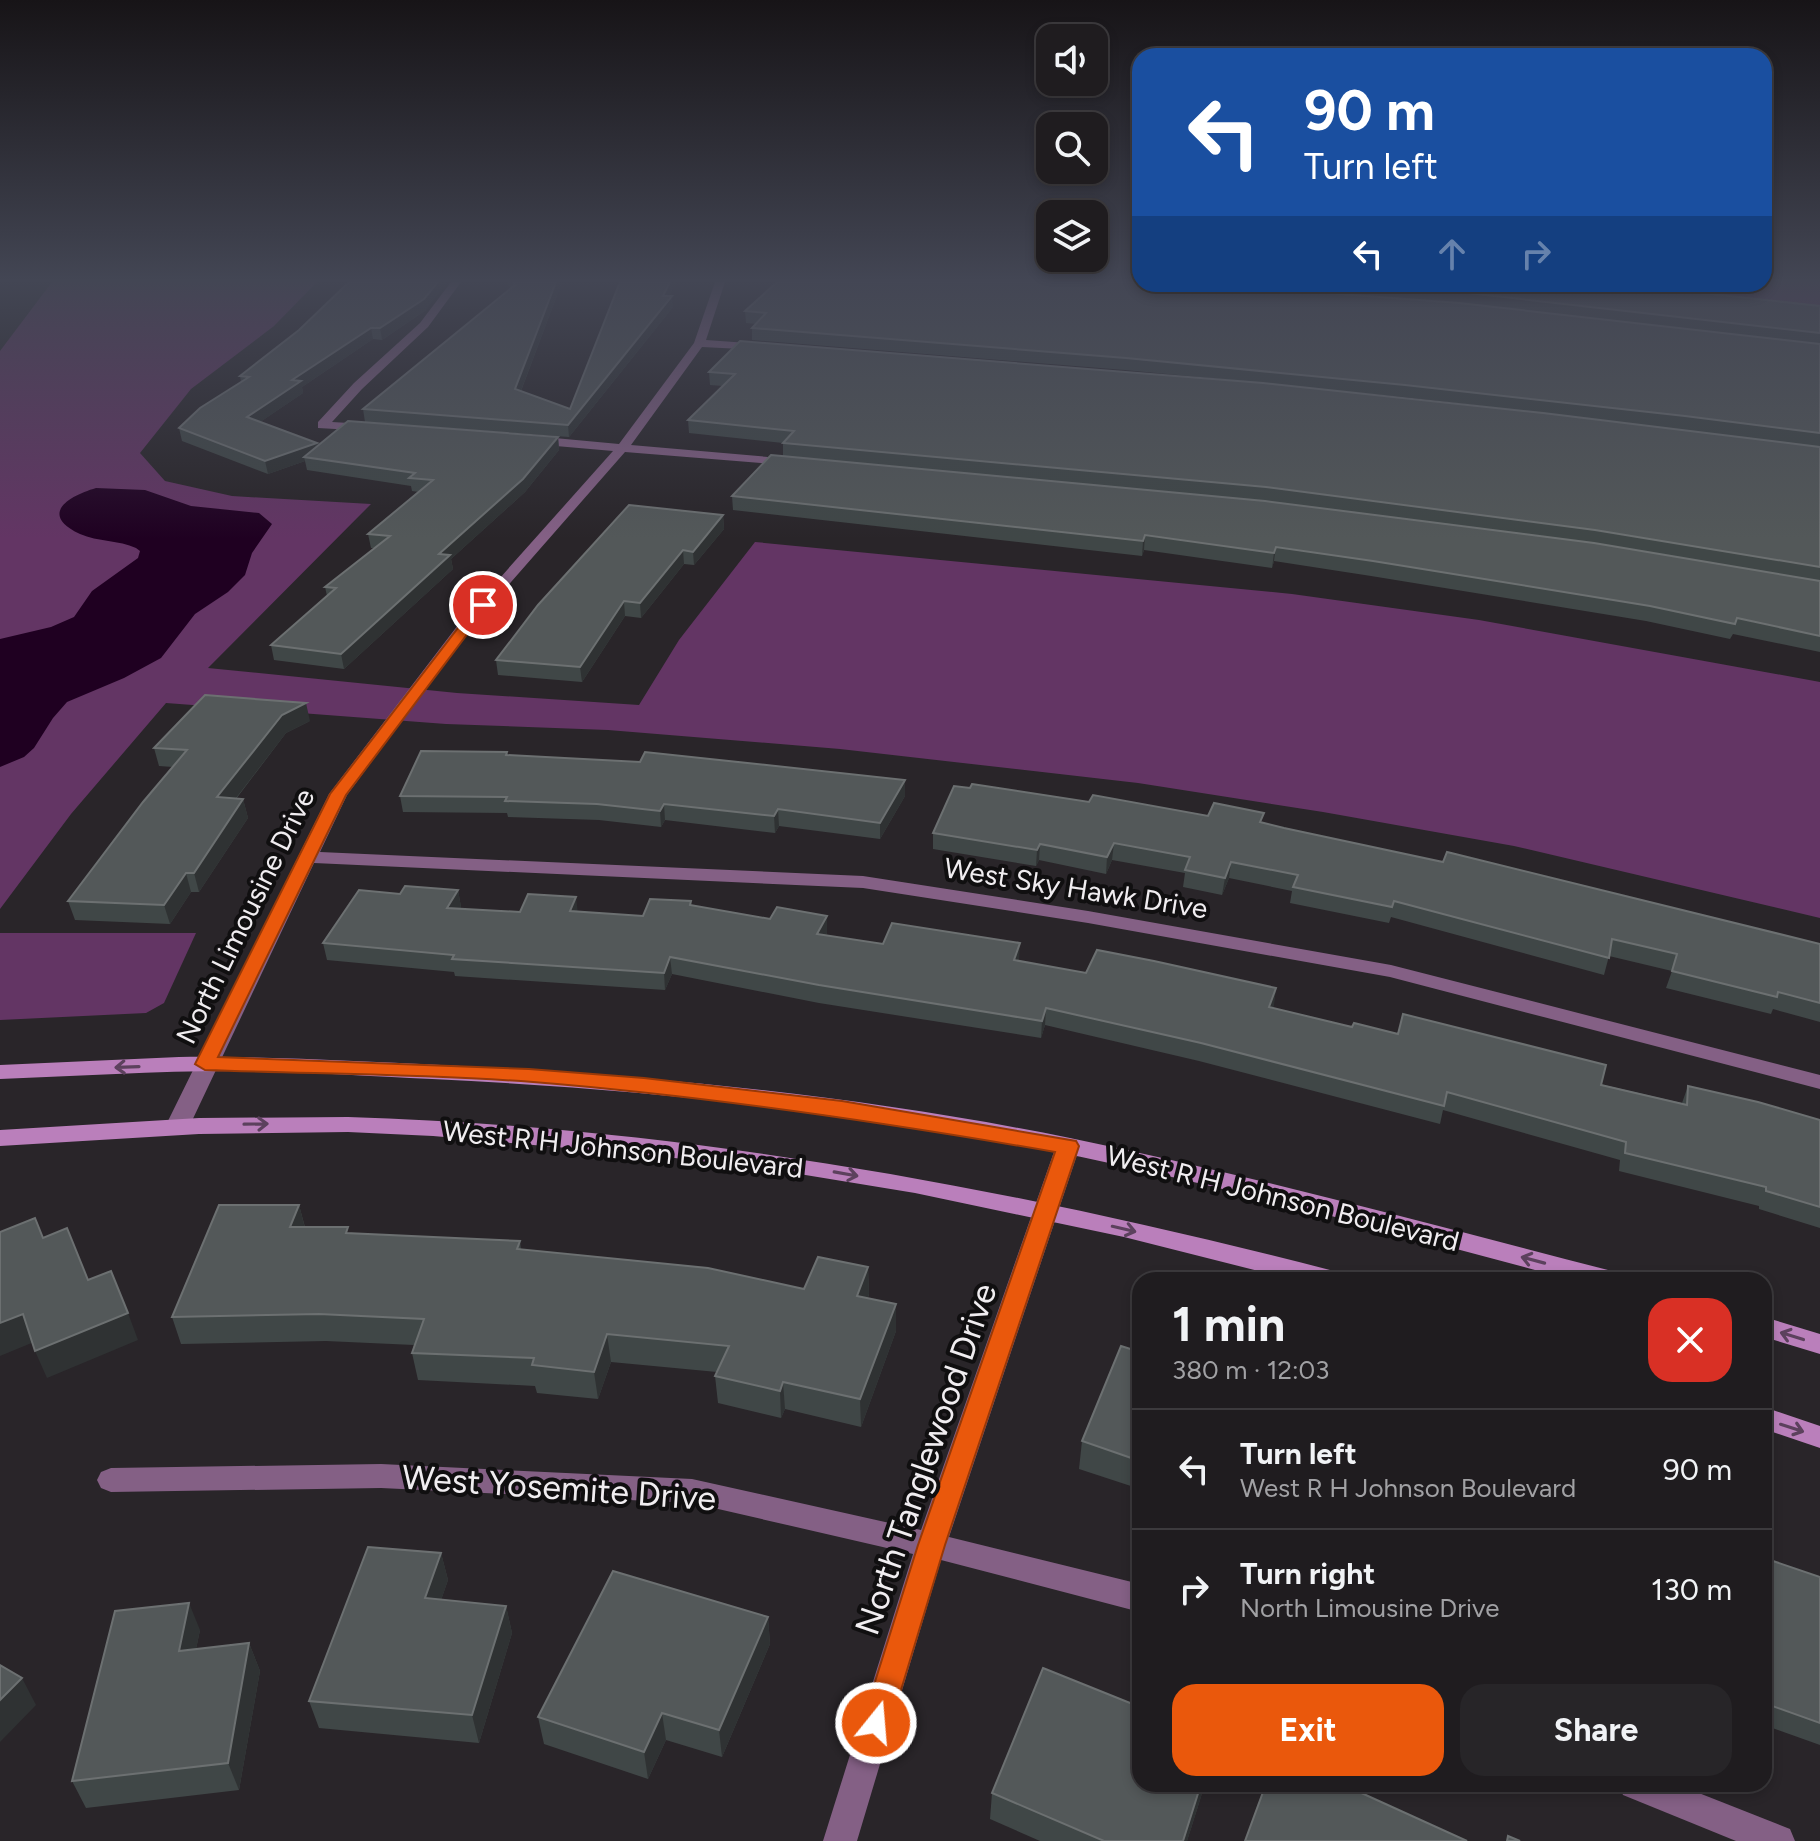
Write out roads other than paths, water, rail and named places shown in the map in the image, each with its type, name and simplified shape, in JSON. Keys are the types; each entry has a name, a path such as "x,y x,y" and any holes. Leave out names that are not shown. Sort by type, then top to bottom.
{"main road":[{"name":"West R H Johnson Boulevard","path":"0,1072 205,1064 529,1075 842,1108 1068,1146 1388,1221 1578,1272"},
{"name":"West R H Johnson Boulevard","path":"0,1138 178,1125 400,1126 603,1143 775,1162 1048,1212 1300,1272"},
{"path":"1772,1329 1820,1344"},
{"path":"1772,1421 1820,1437"}],"street":[{"path":"378,368 322,425 385,429"},
{"name":"North Limousine Drive","path":"178,1125 338,794 463,628 622,448 681,368"},
{"path":"512,438 805,464"},
{"name":"West Sky Hawk Drive","path":"307,857 863,882 1088,917 1391,971 1820,1082"},
{"name":"North Tanglewood Drive","path":"840,1841 931,1545 1048,1212 1068,1146"},
{"name":"West Yosemite Drive","path":"111,1480 381,1476 692,1491 931,1545 1132,1596"},
{"path":"1655,1792 1778,1841"}]}
